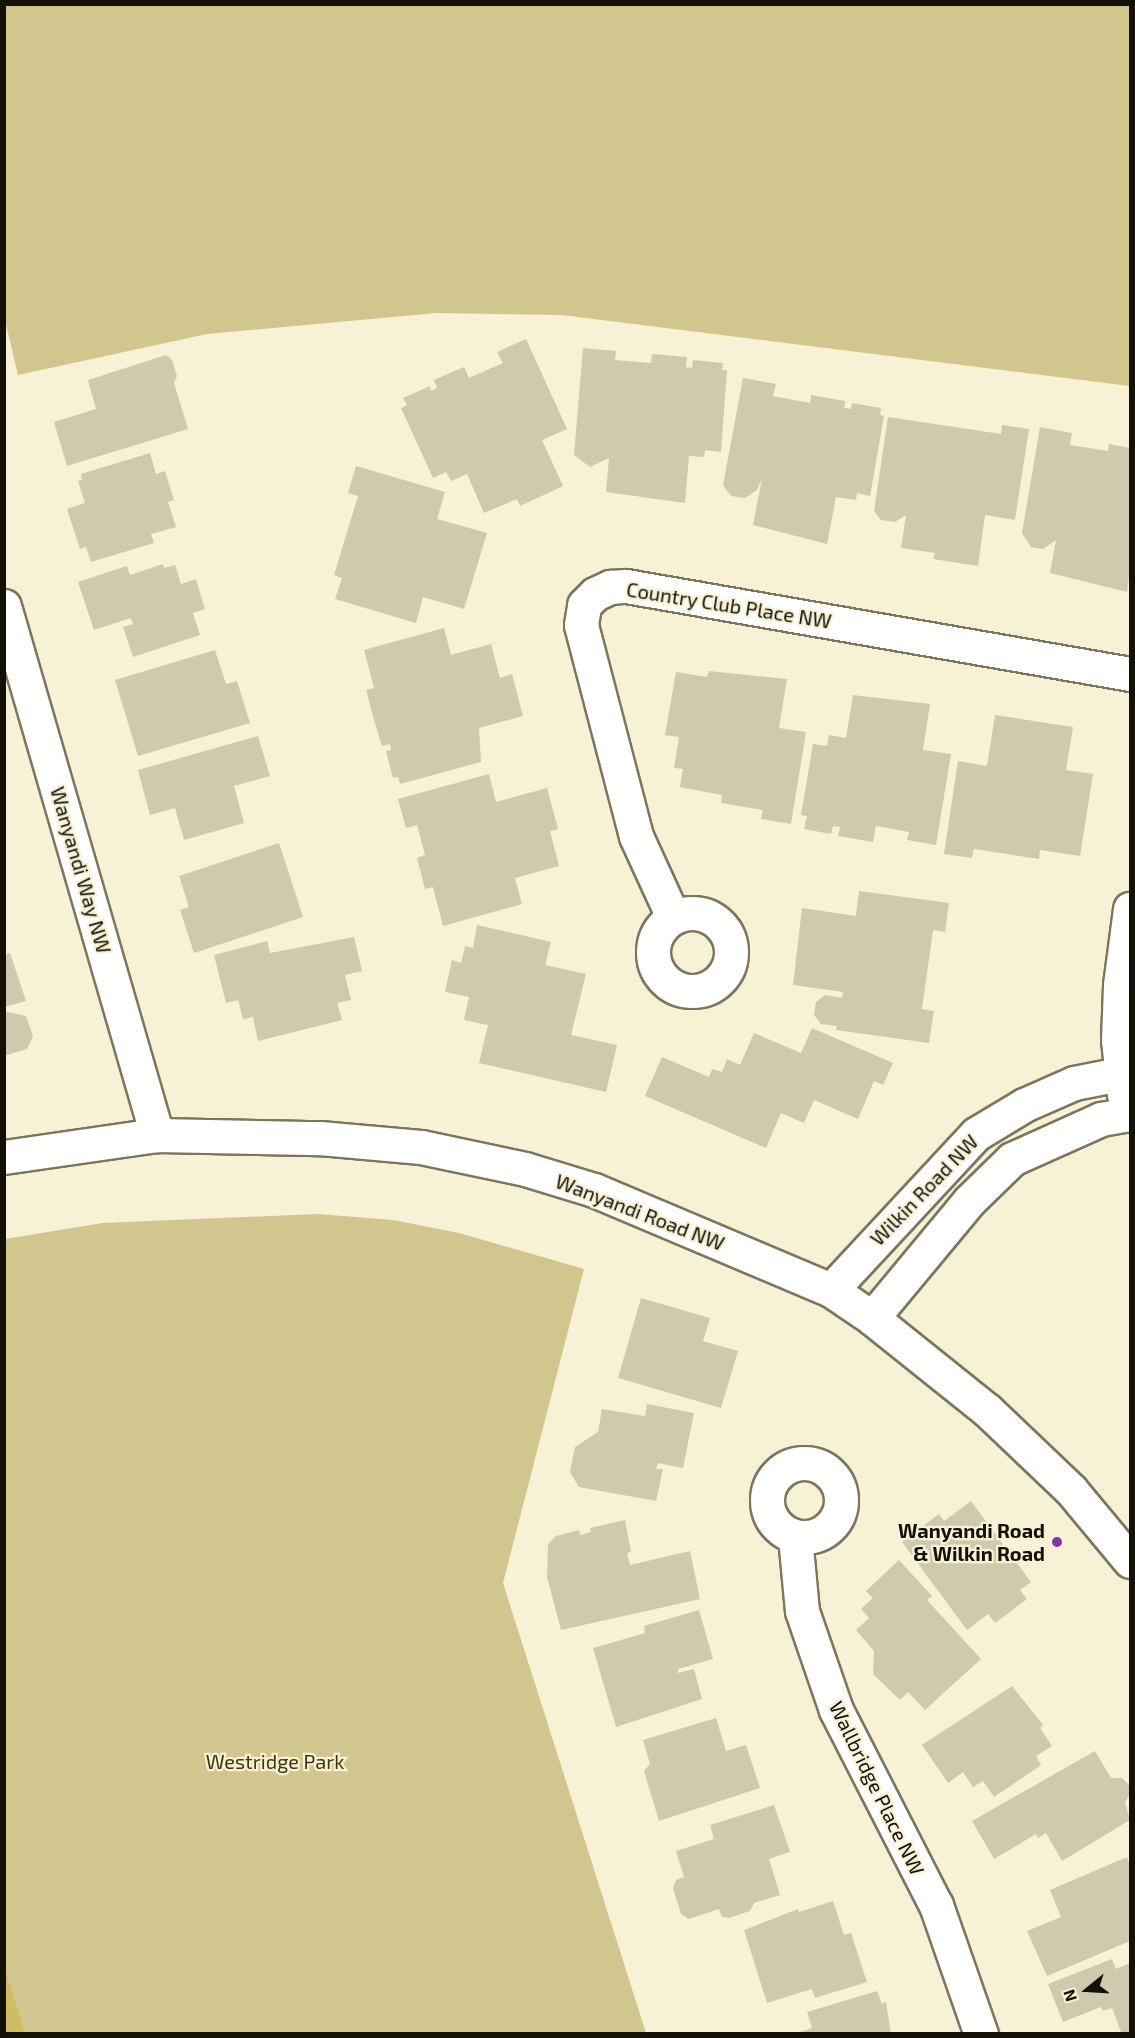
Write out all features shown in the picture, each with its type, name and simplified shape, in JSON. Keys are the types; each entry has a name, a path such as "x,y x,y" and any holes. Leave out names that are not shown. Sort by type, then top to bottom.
{"street":[{"name":"Country Club Place NW","path":"673,917 636,836 581,625 584,605 596,594 610,587 626,586 1131,674"},
{"name":"Wanyandi Way NW","path":"4,606 157,1135"},
{"path":"1129,1114 1120,985 1131,909"},
{"name":"Wilkin Road NW","path":"831,1290 976,1134 1024,1105 1074,1083 1126,1073"},
{"name":"Wilkin Road NW","path":"872,1318 969,1201 1012,1159 1101,1119 1129,1114"},
{"name":"Wanyandi Road NW","path":"4,1157 157,1135 320,1138 421,1147 525,1169 594,1190 831,1290 872,1318 987,1410 1071,1490 1131,1561"},
{"name":"Wallbridge Place NW","path":"795,1537 802,1611 836,1710 936,1905 981,2034"}],"green space":[{"path":"4,5 1130,5 1130,386 562,315 436,313 207,334 18,375 4,316"},
{"name":"Westridge Park","path":"317,1214 393,1220 459,1233 584,1269 503,1583 646,2033 5,2034 5,1239 103,1223"}],"shaded area":[{"path":"5,1970 25,2033 5,2033"}],"building":[{"path":"526,339 567,429 542,440 563,486 520,506 517,499 484,513 467,474 451,481 446,472 433,478 401,408 407,405 403,398 430,386 431,391 437,388 434,380 464,367 469,378 503,363 497,352"},
{"path":"583,348 616,351 615,360 651,363 652,354 687,357 686,367 692,368 693,360 723,363 722,370 727,370 721,452 705,450 704,457 689,456 685,503 606,492 609,458 590,467 574,455"},
{"path":"166,355 172,360 177,376 174,383 188,429 67,466 54,422 96,409 88,380"},
{"path":"743,378 776,384 773,396 810,403 811,395 845,401 844,408 851,409 852,403 881,408 880,415 884,416 870,496 857,493 856,500 836,497 827,544 753,525 762,478 757,490 745,498 731,496 723,485"},
{"path":"888,417 1001,434 1002,425 1029,429 1015,520 985,515 978,566 933,559 935,553 901,548 906,515 895,522 881,520 874,511"},
{"path":"1040,427 1072,433 1070,445 1108,451 1109,444 1130,448 1130,568 1127,592 1050,573 1056,540 1043,549 1031,547 1022,533"},
{"path":"150,453 156,474 165,471 174,500 168,502 176,527 151,534 154,543 91,562 86,547 80,549 67,509 85,503 78,481 82,480 81,474"},
{"path":"356,466 445,492 437,519 487,533 464,609 423,597 416,623 335,599 342,578 334,575 358,496 348,493"},
{"path":"163,564 164,568 175,565 181,584 196,579 205,609 193,613 200,635 133,657 123,627 133,624 131,618 94,630 78,582 127,566 130,575"},
{"path":"444,628 451,655 491,644 500,678 512,674 523,716 479,728 481,762 400,784 398,777 393,778 386,751 391,750 390,744 382,746 374,720 366,690 374,688 364,650"},
{"path":"215,650 226,684 237,681 250,723 138,756 115,680"},
{"path":"709,671 787,679 779,728 806,732 791,824 761,819 763,810 721,803 722,795 680,787 683,769 674,768 679,737 665,735 676,672 707,677"},
{"path":"853,695 930,704 923,750 951,754 936,845 907,840 909,832 876,826 873,842 838,836 840,827 833,826 831,834 804,829 807,816 801,815 813,744 827,746 829,735 846,738"},
{"path":"995,715 1073,727 1066,770 1093,774 1080,856 1040,850 1039,859 974,849 972,858 944,854 958,761 987,766"},
{"path":"258,736 270,776 234,786 244,823 184,840 175,808 150,815 138,770"},
{"path":"489,774 496,802 547,788 558,829 550,831 559,866 515,878 522,904 443,926 433,887 425,889 417,858 425,855 417,825 406,828 398,799"},
{"path":"279,843 303,917 194,953 180,910 189,907 179,876"},
{"path":"859,891 949,903 945,932 933,930 922,1009 934,1011 929,1043 836,1030 837,1026 821,1024 814,1015 816,1002 825,995 842,998 843,992 793,985 802,908 856,916"},
{"path":"477,925 551,942 545,965 586,974 571,1035 617,1045 606,1092 479,1063 488,1025 464,1020 469,997 445,992 452,960 461,963 465,946 473,948"},
{"path":"354,937 362,971 345,975 351,1000 337,1003 342,1020 258,1041 253,1017 243,1019 238,1000 226,1003 214,955 267,941 270,953"},
{"path":"10,953 26,1001 4,1007 4,955"},
{"path":"4,1011 26,1016 33,1036 27,1049 4,1056"},
{"path":"812,1028 893,1063 883,1085 874,1081 858,1119 814,1100 804,1123 781,1113 766,1148 645,1096 662,1057 709,1077 712,1069 722,1072 727,1059 740,1065 754,1033 801,1053"},
{"path":"641,1298 710,1318 703,1341 738,1351 721,1408 618,1378"},
{"path":"647,1404 694,1413 683,1468 658,1463 656,1469 663,1469 656,1501 579,1487 570,1472 575,1447 598,1432 602,1409 645,1416"},
{"path":"971,1501 1031,1582 1020,1590 1027,1599 995,1623 988,1614 967,1630 902,1542 939,1514 944,1521"},
{"path":"625,1520 631,1552 627,1553 630,1565 690,1551 700,1599 561,1630 547,1577 548,1544 556,1536 579,1530 580,1535 591,1532 590,1528"},
{"path":"899,1560 932,1596 927,1600 981,1659 925,1710 908,1692 900,1700 873,1674 874,1651 856,1630 869,1618 861,1609 873,1598 866,1591"},
{"path":"699,1610 713,1659 678,1669 678,1673 694,1669 702,1699 616,1727 593,1648 645,1633 644,1626"},
{"path":"1012,1686 1043,1725 1040,1728 1052,1746 1036,1756 1041,1765 994,1797 983,1781 973,1787 963,1772 948,1783 922,1745"},
{"path":"716,1718 726,1751 746,1745 760,1788 659,1821 644,1771 650,1764 643,1740"},
{"path":"1095,1751 1111,1778 1122,1778 1129,1785 1130,1794 1125,1802 1130,1820 1062,1861 1046,1833 1038,1838 1036,1834 994,1859 972,1821"},
{"path":"774,1805 790,1852 769,1859 780,1895 754,1903 750,1911 729,1918 722,1917 719,1909 689,1919 681,1914 673,1888 676,1880 684,1877 676,1851 714,1839 710,1825"},
{"path":"1127,1857 1130,1866 1130,1941 1047,1976 1027,1931 1061,1917 1050,1890"},
{"path":"833,1901 844,1935 851,1933 867,1982 815,1998 812,1989 767,2003 744,1930 798,1909 799,1912"},
{"path":"1112,1959 1116,1969 1130,1963 1130,2034 1121,2032 1112,2008 1103,2011 1101,2007 1063,2022 1048,1984"},
{"path":"877,1991 882,2004 886,2002 891,2034 795,2034 812,2028 807,2012"}],"place":[{"name":"Wanyandi Road & Wilkin Road","path":"1057,1542"}]}
